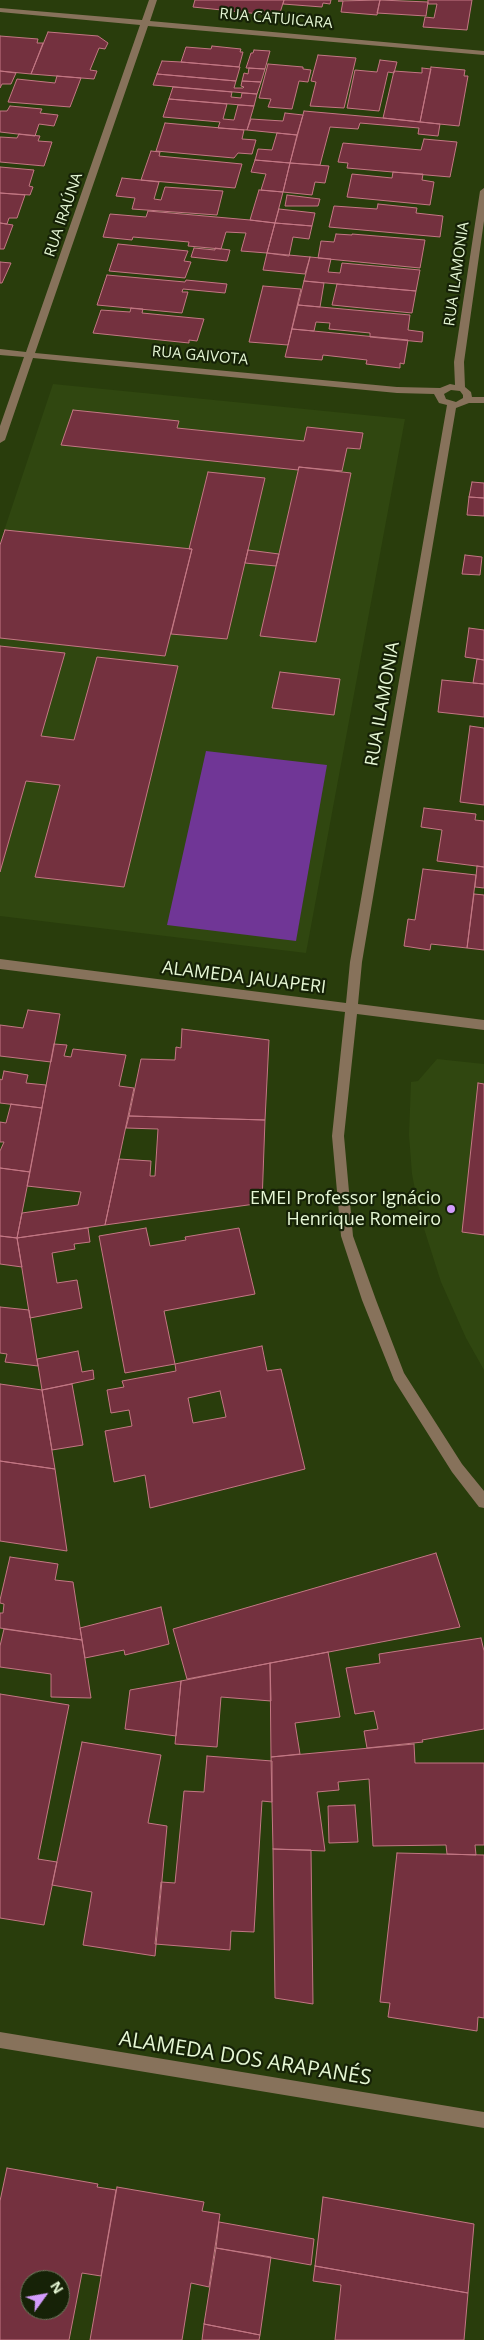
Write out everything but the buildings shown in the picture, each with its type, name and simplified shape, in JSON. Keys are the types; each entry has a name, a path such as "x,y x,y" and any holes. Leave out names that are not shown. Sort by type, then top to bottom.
{"street":[{"name":"RUA IRAÚNA","path":"0,440 153,0"},
{"name":"RUA CATUICARA","path":"0,10 484,51"},
{"name":"RUA ILAMONIA","path":"448,391 459,362 484,191"},
{"name":"RUA GAIVOTA","path":"0,352 397,390 448,391"},
{"path":"468,397 461,404 452,405 442,401 448,391 468,397 484,399"},
{"name":"RUA ILAMONIA","path":"452,405 356,962 338,1136 346,1236 399,1376 457,1468 484,1502"},
{"name":"ALAMEDA JAUAPERI","path":"0,964 484,1025"},
{"name":"ALAMEDA DOS ARAPANÉS","path":"0,2040 484,2120"}],"shaded area":[{"path":"53,384 405,419 306,953 0,916 0,543"},
{"path":"206,751 327,765 296,941 167,925"},
{"name":"EMEI Professor Ignácio Henrique Romeiro","path":"437,1059 484,1064 484,1370 466,1338 441,1282 420,1216 412,1174 409,1135 411,1082 418,1081"}],"place":[{"name":"EMEI Professor Ignácio Henrique Romeiro","path":"451,1209"}]}
